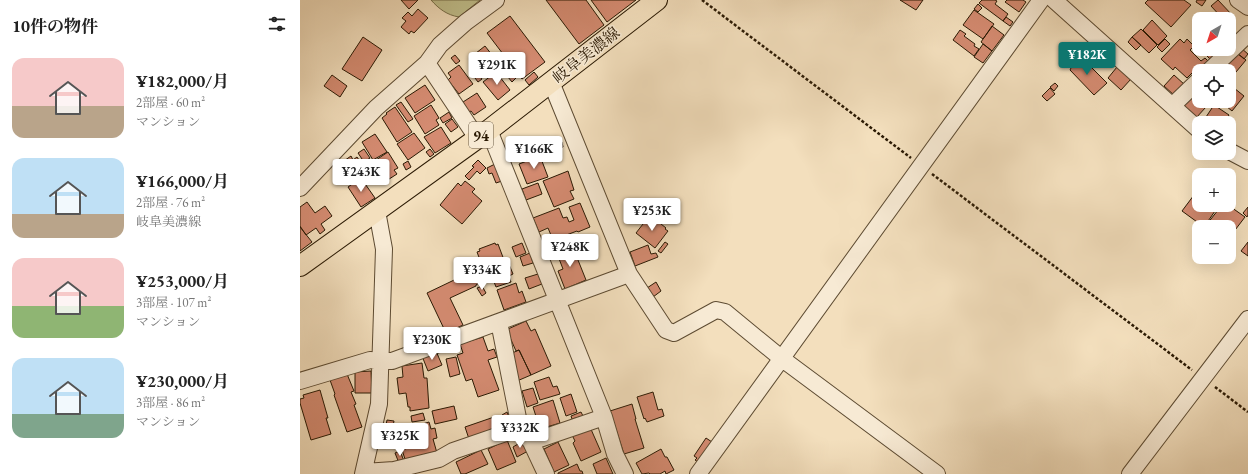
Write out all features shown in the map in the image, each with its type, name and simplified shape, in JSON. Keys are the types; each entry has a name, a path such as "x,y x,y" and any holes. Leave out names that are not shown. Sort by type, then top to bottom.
{"main road":[{"name":"岐阜美濃線","path":"300,266 483,134 658,0"}],"street":[{"path":"300,188 376,108 428,63 440,45 466,22 496,0"},
{"path":"698,474 1041,0"},
{"path":"1054,0 1192,124"},
{"path":"1238,0 1248,7"},
{"path":"1216,64 1248,34"},
{"path":"428,63 483,134 557,301 604,417 615,454 625,474"},
{"path":"551,82 629,274 666,330 674,333 716,310 725,312 781,358 937,474"},
{"path":"1172,106 1192,87"},
{"path":"1236,155 1248,161"},
{"path":"377,211 384,249 379,404 364,473 440,467 453,451 520,428"},
{"path":"300,381 370,360 392,361 629,274"},
{"path":"1130,474 1248,319"},
{"path":"499,322 520,428 531,442 546,474"},
{"path":"531,442 604,417"}],"path":[{"path":"702,0 1248,412"}],"shaded area":[{"path":"431,0 480,0 459,17 444,11"}],"building":[{"path":"401,0 418,0 409,9"},
{"path":"546,0 586,0 604,25 579,44"},
{"path":"591,0 636,0 607,22"},
{"path":"900,0 923,0 916,10"},
{"path":"982,0 997,1 995,4 1008,14 1003,21 979,3"},
{"path":"1007,0 1023,0 1026,2 1019,12 1005,2"},
{"path":"1148,0 1184,0 1191,5 1171,27 1145,3"},
{"path":"1197,0 1206,0 1202,6 1196,2"},
{"path":"1218,0 1229,12 1217,12 1211,6"},
{"path":"978,4 982,8 978,12 974,9"},
{"path":"418,9 428,18 414,33 411,31 409,34 401,27 406,21 402,18 408,12 412,16"},
{"path":"974,10 994,24 983,39 963,25"},
{"path":"510,16 545,62 522,79 487,33"},
{"path":"1006,17 1013,22 1010,26 1003,21"},
{"path":"1152,20 1167,36 1158,45 1143,30"},
{"path":"992,26 1004,35 992,51 981,42"},
{"path":"1141,29 1157,45 1149,53 1132,37"},
{"path":"960,30 966,34 964,36 975,44 974,46 979,49 974,56 953,40"},
{"path":"363,37 382,50 362,81 342,69"},
{"path":"1132,37 1141,45 1136,50 1128,42"},
{"path":"1165,39 1170,44 1162,52 1157,47"},
{"path":"1180,39 1184,43 1187,39 1192,44 1192,48 1190,50 1192,52 1192,56 1196,56 1201,61 1205,58 1209,62 1207,64 1192,64 1192,73 1187,78 1175,67 1173,70 1161,59"},
{"path":"983,44 992,51 983,63 974,57"},
{"path":"485,46 499,64 485,74 471,57"},
{"path":"1241,48 1248,54 1244,59 1237,53"},
{"path":"1237,53 1246,60 1236,72 1236,64 1227,64 1236,56"},
{"path":"455,55 460,61 456,64 451,58"},
{"path":"1080,56 1107,83 1094,95 1070,70 1071,68 1069,66"},
{"path":"1207,56 1217,56 1212,61"},
{"path":"506,60 518,76 512,82 499,66"},
{"path":"459,65 473,84 459,94 448,80 451,77 448,73"},
{"path":"1117,67 1131,79 1121,90 1108,78"},
{"path":"476,71 482,79 478,82 472,74"},
{"path":"496,72 510,90 498,100 483,82"},
{"path":"534,72 538,77 529,85 525,80"},
{"path":"332,75 347,86 340,97 324,86"},
{"path":"1174,75 1185,85 1175,96 1164,86"},
{"path":"1055,83 1058,86 1054,91 1050,87"},
{"path":"425,85 435,100 415,113 405,98"},
{"path":"1050,88 1055,94 1047,101 1042,96"},
{"path":"1236,90 1244,96 1236,106"},
{"path":"477,93 486,107 474,115 471,111 469,112 463,102"},
{"path":"1192,97 1192,108 1205,108 1198,116 1194,116 1183,106"},
{"path":"401,102 413,119 408,122 396,105"},
{"path":"431,105 439,118 436,120 439,125 425,134 414,116"},
{"path":"395,107 412,132 397,142 382,118 387,114 386,113"},
{"path":"1212,108 1218,108 1229,115 1228,116 1207,116"},
{"path":"449,112 452,118 443,123 440,118"},
{"path":"452,119 458,127 451,132 445,124"},
{"path":"441,127 451,143 435,153 424,137"},
{"path":"414,133 425,148 408,160 397,144"},
{"path":"375,134 387,152 373,160 362,142"},
{"path":"562,142 563,147 553,151 551,146"},
{"path":"364,149 370,158 364,162 358,153"},
{"path":"430,149 434,154 430,157 426,152"},
{"path":"388,152 398,168 394,170 397,174 386,181 373,162"},
{"path":"351,156 353,160 357,157 367,172 356,179 353,175 350,177 341,163"},
{"path":"540,156 548,177 527,184 519,164"},
{"path":"478,160 486,168 480,174 477,171 469,180 465,176 474,167 472,166"},
{"path":"408,161 411,167 406,170 403,164"},
{"path":"495,164 502,181 496,183 492,173 489,174 487,168"},
{"path":"568,171 574,190 570,191 574,199 554,207 543,181"},
{"path":"361,178 375,198 361,207 348,187"},
{"path":"465,181 475,189 472,192 482,201 462,224 440,205 458,183 461,186"},
{"path":"538,183 542,194 526,200 522,189"},
{"path":"1192,198 1192,212 1214,212 1209,220 1194,220 1182,211"},
{"path":"307,202 315,213 325,206 332,216 321,224 325,230 320,234 316,228 306,235 300,226 300,207"},
{"path":"580,203 590,227 553,240 548,228 539,232 533,218 559,208 563,218 567,217 569,222 574,220 569,207"},
{"path":"1248,207 1248,215 1247,217 1243,213"},
{"path":"1236,211 1245,217 1236,229 1236,220 1210,220 1216,212 1236,212"},
{"path":"650,215 668,231 655,248 636,233"},
{"path":"300,227 312,242 300,251"},
{"path":"567,236 571,245 557,251 553,242"},
{"path":"665,242 668,244 661,253 658,251"},
{"path":"1248,242 1248,256 1241,251"},
{"path":"495,243 496,245 498,244 504,260 483,268 477,252 480,251 479,249"},
{"path":"522,243 526,253 516,257 512,247"},
{"path":"572,245 586,280 565,289 558,271 563,269 556,251"},
{"path":"648,245 651,254 656,253 658,257 635,266 630,252"},
{"path":"530,253 533,263 523,266 520,257"},
{"path":"508,262 513,274 509,276 511,282 496,287 489,269"},
{"path":"473,271 479,283 476,286 450,298 463,325 446,333 427,293"},
{"path":"538,274 542,284 529,289 525,278"},
{"path":"656,282 661,291 653,297 647,288"},
{"path":"516,283 519,293 522,291 526,302 504,310 497,290"},
{"path":"482,286 486,293 482,296 477,288"},
{"path":"526,321 531,331 535,329 551,366 531,375 519,350 516,351 508,333 508,329"},
{"path":"483,337 488,351 494,349 497,357 488,360 499,390 478,397 472,379 466,381 457,355 463,353 460,344"},
{"path":"519,350 531,375 517,381 510,354"},
{"path":"436,351 442,365 428,371 422,356"},
{"path":"456,357 460,374 450,377 446,359"},
{"path":"422,363 424,378 427,378 429,408 410,411 406,393 399,394 397,378 403,377 402,366"},
{"path":"371,371 372,393 355,393 355,372"},
{"path":"347,374 354,391 351,392 362,427 347,432 330,380"},
{"path":"549,377 553,387 557,386 560,394 540,400 534,382"},
{"path":"533,388 538,403 527,407 522,391"},
{"path":"320,390 331,434 311,440 300,399 304,398 303,395"},
{"path":"653,392 658,410 662,409 664,416 647,422 645,418 644,419 637,397"},
{"path":"571,394 577,412 566,416 560,398"},
{"path":"553,400 560,423 540,429 533,407"},
{"path":"632,404 644,448 624,454 610,411"},
{"path":"454,406 457,419 435,424 432,411"},
{"path":"507,412 509,417 504,420 502,415"},
{"path":"581,412 583,416 572,419 571,416"},
{"path":"423,413 425,420 412,422 411,416"},
{"path":"497,416 502,429 469,439 465,427"},
{"path":"387,420 394,421 391,436 384,435"},
{"path":"429,422 431,429 435,428 437,438 433,439 437,453 406,462 402,450 411,447 406,429"},
{"path":"590,427 601,452 581,461 573,443 575,441 572,435"},
{"path":"406,433 408,445 404,447 401,434"},
{"path":"706,438 712,442 698,462 695,460 697,458 694,456"},
{"path":"507,440 516,462 497,470 488,449"},
{"path":"523,441 528,451 517,457 513,447"},
{"path":"558,442 569,465 554,472 544,449"},
{"path":"661,449 674,470 666,474 665,471 660,474 642,474 636,463"},
{"path":"481,450 488,464 465,474 461,474 456,462"},
{"path":"400,451 404,461 399,463 395,453"},
{"path":"606,458 613,474 597,474 593,464"},
{"path":"577,464 583,474 558,474 558,473"}]}
